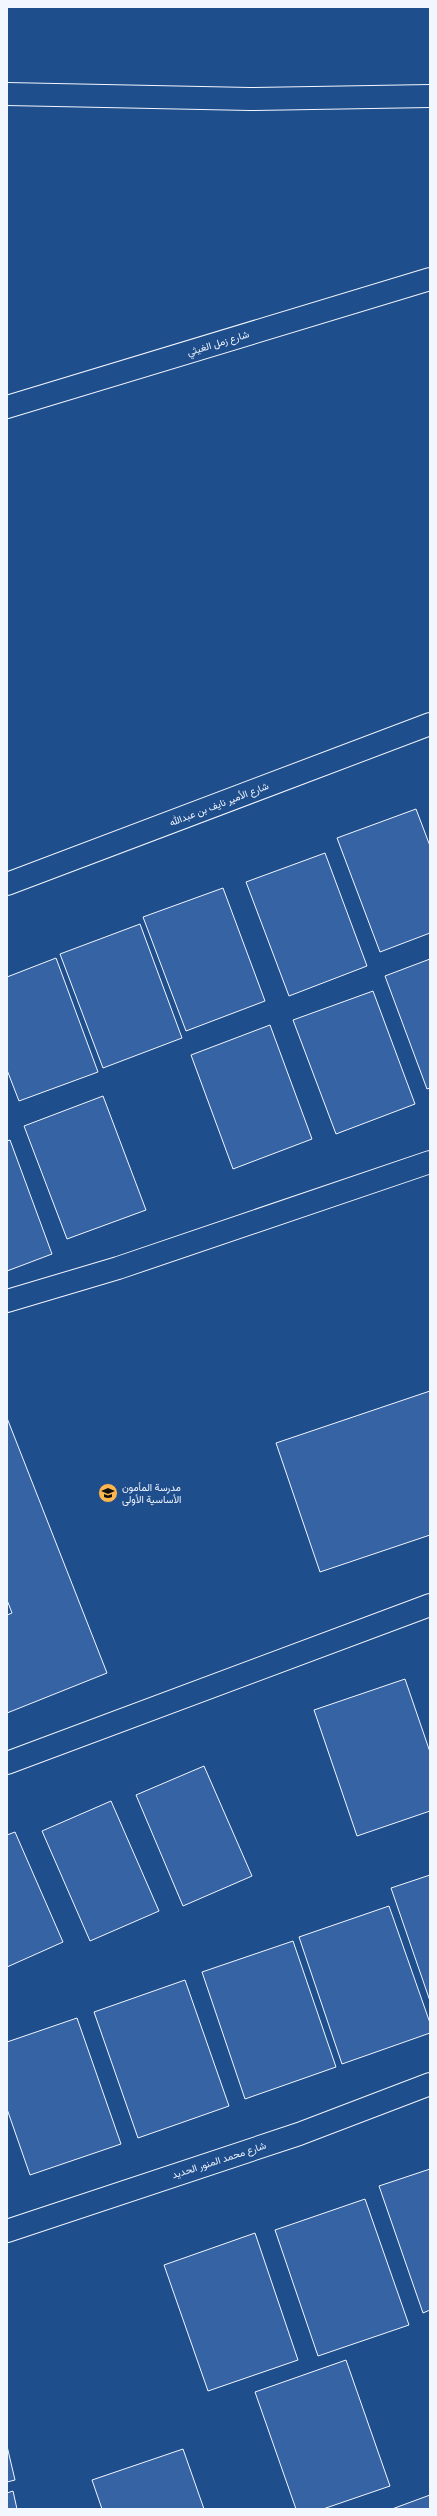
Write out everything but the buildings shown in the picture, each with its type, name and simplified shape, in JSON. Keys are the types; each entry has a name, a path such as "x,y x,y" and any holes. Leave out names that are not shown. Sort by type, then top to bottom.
{"street":[{"path":"7,94 250,99 430,96"},
{"name":"شارع زمل الغيثي","path":"7,407 430,279"},
{"name":"شارع الأمير نايف بن عبدالله","path":"7,884 430,724"},
{"path":"7,1301 118,1268 430,1162"},
{"path":"7,1763 430,1604"},
{"name":"شارع محمد المنور الحديد","path":"7,2231 299,2134 430,2084"}],"place":[{"name":"مدرسة المأمون الأساسية الأولى","path":"108,1493"}]}
